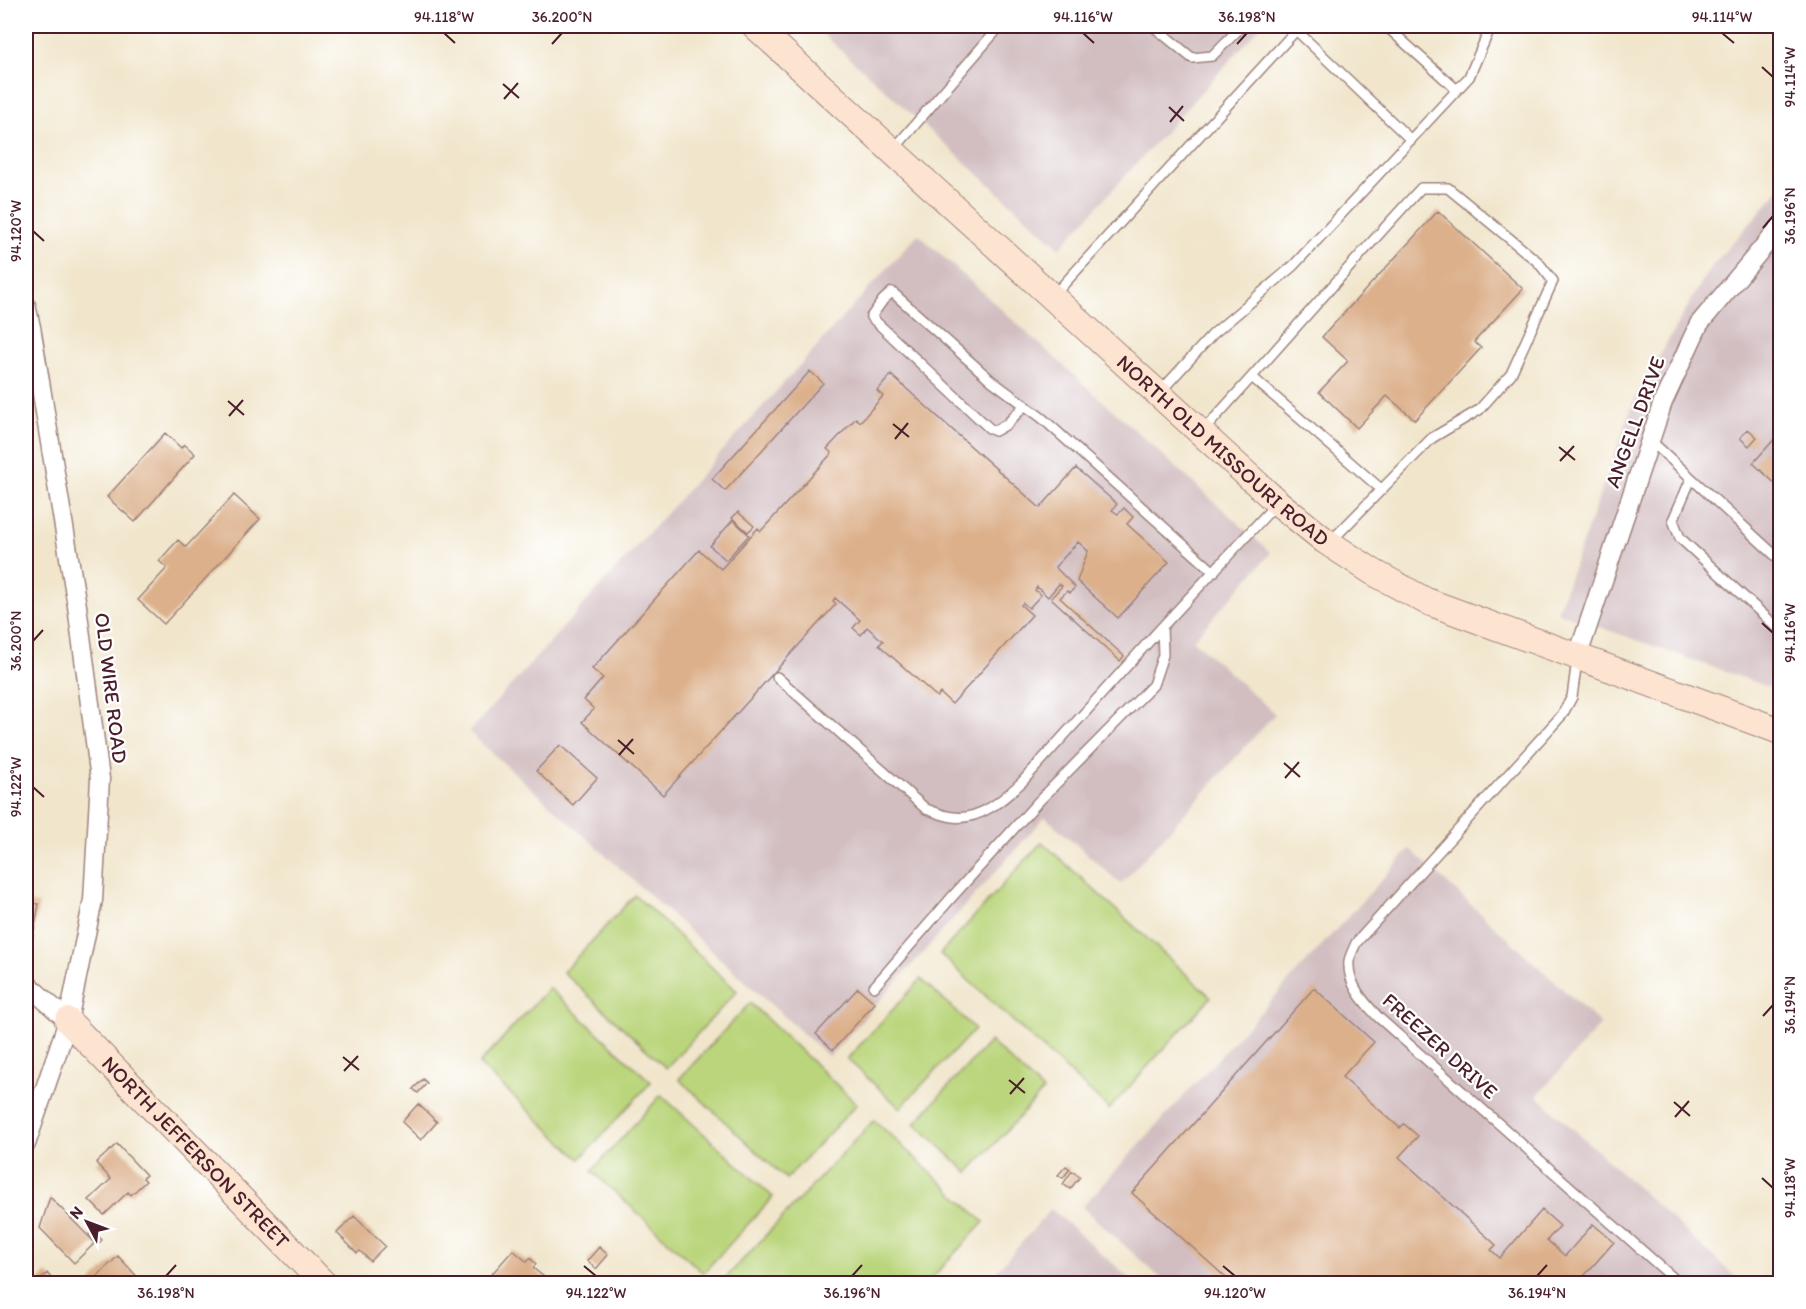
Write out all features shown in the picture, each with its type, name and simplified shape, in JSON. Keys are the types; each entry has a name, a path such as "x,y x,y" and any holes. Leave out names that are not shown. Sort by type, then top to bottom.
{"main road":[{"name":"NORTH OLD MISSOURI ROAD","path":"755,26 1277,502 1329,543 1373,573 1426,601 1780,731"},
{"name":"NORTH JEFFERSON STREET","path":"68,1021 324,1284"}],"street":[{"name":"ANGELL DRIVE","path":"1577,658 1663,402 1698,324 1780,227"},
{"name":"OLD WIRE ROAD","path":"26,305 32,327 60,494 100,779 93,900 68,1021 26,1144"},
{"path":"26,983 68,1021"}],"lane":[{"path":"893,151 1000,26"},
{"path":"1153,26 1192,58 1212,56 1242,26"},
{"path":"1386,26 1456,90"},
{"path":"1158,394 1213,334 1293,266 1469,76 1491,26"},
{"path":"1053,297 1298,28 1411,140"},
{"path":"1201,433 1421,188 1448,188 1538,262 1553,281 1511,374 1479,410 1432,438 1329,543"},
{"path":"1025,405 1007,424 995,431 989,428 871,317 892,292 992,381 1025,405 1042,418 1214,572"},
{"path":"1252,377 1382,490"},
{"path":"1650,440 1780,560"},
{"path":"1692,478 1673,520 1680,538 1780,630"},
{"path":"777,677 926,809 956,818 978,813 1001,801 1015,788 1277,502"},
{"path":"874,987 1037,803 1153,685 1163,655 1162,627"},
{"name":"FREEZER DRIVE","path":"1577,658 1572,697 1562,715 1356,943 1349,961 1351,977 1360,997 1378,1017 1680,1284"}],"shaded area":[{"path":"814,26 1261,26 1060,248"},
{"path":"1780,189 1780,691 1557,612 1636,396 1710,268"},
{"path":"918,234 1271,553 1193,640 1275,714 1121,884 1045,817 829,1057 469,732"},
{"path":"1410,849 1601,1024 1537,1096 1742,1283 1166,1283 1082,1207"},
{"path":"1051,1209 1135,1283 986,1283"}],"green space":[{"path":"1042,842 1211,997 1109,1109 940,954"},
{"path":"635,895 737,991 666,1068 563,972"},
{"path":"921,979 975,1029 900,1108 847,1059"},
{"path":"549,988 651,1082 580,1159 479,1064"},
{"path":"750,1003 857,1104 786,1179 679,1079"},
{"path":"990,1041 1043,1091 968,1173 915,1123"},
{"path":"661,1095 773,1197 703,1273 592,1171"},
{"path":"874,1120 984,1222 927,1283 721,1283"}],"building":[{"path":"1438,211 1523,289 1474,342 1481,348 1415,420 1387,396 1357,428 1319,392 1348,361 1322,337"},
{"path":"810,371 823,383 725,491 712,479"},
{"path":"891,375 1040,508 1076,468 1117,504 1112,510 1118,514 1124,508 1133,517 1127,524 1169,562 1118,618 1077,581 1088,551 1078,542 1055,567 1075,587 1070,593 1067,591 1060,598 1124,656 1120,661 1051,598 1062,586 1059,584 1048,597 1037,587 1035,590 1041,595 1029,608 1023,603 1021,605 1032,615 952,704 940,693 937,697 879,645 883,641 867,627 861,635 853,628 860,620 835,598 833,601 836,604 663,795 582,722 594,709 584,700 603,678 592,669 699,550 721,569 758,528 761,531 832,453 827,449 856,418 860,422 883,396 877,391"},
{"path":"1748,429 1757,437 1749,446 1740,438"},
{"path":"165,433 181,448 184,444 195,454 135,522 107,497"},
{"path":"1780,433 1780,488 1753,463"},
{"path":"234,495 260,519 164,624 138,600 167,568 159,561 178,540 186,547"},
{"path":"738,512 754,526 748,532 732,518"},
{"path":"733,520 749,535 726,560 710,546"},
{"path":"560,745 597,778 573,805 536,771"},
{"path":"26,902 39,904 33,936 26,935"},
{"path":"858,988 875,1003 833,1050 816,1034"},
{"path":"1314,988 1374,1042 1342,1077 1400,1128 1404,1124 1418,1136 1399,1157 1496,1245 1491,1250 1500,1258 1542,1210 1560,1226 1547,1240 1565,1256 1593,1224 1614,1242 1577,1284 1233,1284 1132,1193"},
{"path":"423,1079 427,1083 418,1093 413,1089"},
{"path":"418,1104 437,1122 421,1140 402,1122"},
{"path":"117,1144 146,1175 143,1178 146,1181 131,1195 128,1192 104,1215 89,1200 111,1179 96,1163"},
{"path":"1066,1166 1070,1169 1063,1178 1058,1175"},
{"path":"1072,1171 1080,1177 1070,1189 1063,1184"},
{"path":"50,1197 95,1243 74,1263 40,1228"},
{"path":"354,1216 385,1246 370,1261 360,1251 357,1253 337,1233"},
{"path":"93,1231 102,1240 98,1244 89,1234"},
{"path":"599,1247 608,1255 596,1269 587,1261"},
{"path":"513,1250 527,1262 530,1258 536,1264 533,1268 545,1278 541,1284 483,1284"},
{"path":"118,1256 144,1284 89,1284"},
{"path":"47,1273 56,1284 36,1284"}],"railway":[{"path":"1776,1284 1780,1278"}]}
